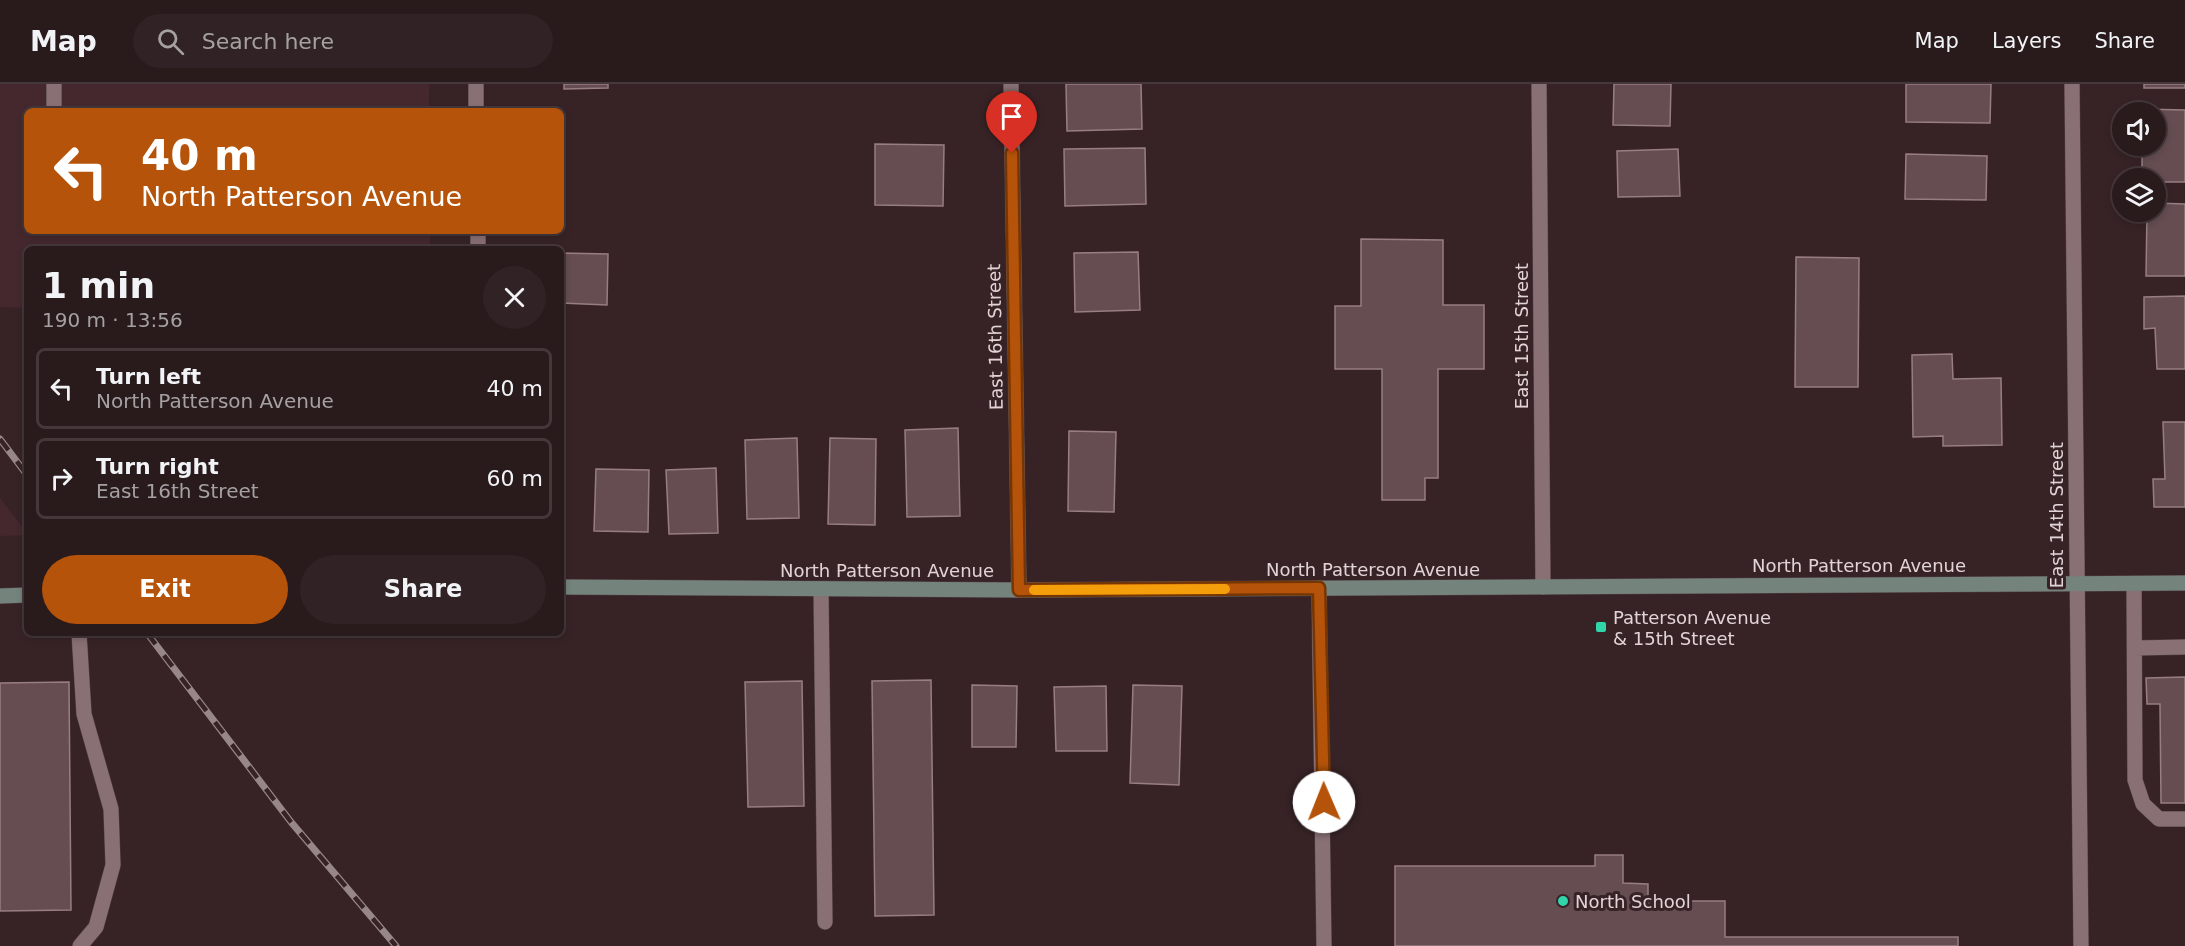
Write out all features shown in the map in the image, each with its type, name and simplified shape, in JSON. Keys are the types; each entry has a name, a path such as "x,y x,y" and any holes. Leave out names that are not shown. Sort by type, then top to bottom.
{"main road":[{"name":"North Patterson Avenue","path":"564,587 1019,590 2185,583"},
{"path":"0,596 24,595"}],"street":[{"path":"54,84 54,108"},
{"path":"476,84 476,108"},
{"name":"East 16th Street","path":"1011,84 1019,590"},
{"name":"East 15th Street","path":"1539,84 1543,587"},
{"name":"East 14th Street","path":"2072,84 2081,946"},
{"path":"2134,584 2134,780 2143,804 2159,819 2185,819"},
{"path":"1319,588 1324,946"},
{"path":"821,589 825,922"},
{"path":"79,636 84,714 111,809 113,865 96,927 80,946"},
{"path":"2135,648 2185,647"}],"shaded area":[{"path":"0,84 429,84 429,108 24,108 24,234 430,234 430,246 24,246 24,308 0,307"},
{"path":"0,498 24,529 24,535 0,536"}],"building":[{"path":"564,84 608,84 608,88 564,89"},
{"path":"1066,84 1141,84 1142,129 1067,131"},
{"path":"1614,84 1671,84 1670,126 1613,125"},
{"path":"1906,84 1991,84 1990,123 1906,122"},
{"path":"2144,84 2185,84 2185,88 2144,88"},
{"path":"2166,110 2185,110 2185,182 2166,182 2166,168 2142,168 2142,156 2166,156"},
{"path":"875,144 944,145 943,206 875,205"},
{"path":"1145,148 1146,204 1065,206 1064,149"},
{"path":"1678,149 1680,196 1618,197 1617,151"},
{"path":"1906,154 1987,156 1986,200 1905,199"},
{"path":"2166,203 2185,204 2185,276 2146,276 2147,222 2166,222"},
{"path":"1361,239 1443,240 1443,305 1484,305 1484,369 1438,369 1438,478 1425,478 1425,500 1382,500 1382,369 1335,369 1335,306 1361,306"},
{"path":"1138,252 1140,310 1075,312 1074,253"},
{"path":"564,253 608,254 607,305 564,303"},
{"path":"1796,257 1859,258 1858,387 1795,387"},
{"path":"2185,296 2185,369 2157,369 2155,328 2144,329 2144,297"},
{"path":"1952,354 1953,379 2001,378 2002,445 1943,446 1943,436 1913,437 1912,355"},
{"path":"2163,422 2185,422 2185,507 2154,507 2153,479 2165,479"},
{"path":"958,428 960,516 907,517 905,430"},
{"path":"1069,431 1116,432 1114,512 1068,511"},
{"path":"797,438 799,518 747,519 745,440"},
{"path":"830,438 876,439 875,525 828,524"},
{"path":"716,468 718,533 669,534 666,470"},
{"path":"596,469 649,470 648,532 594,531"},
{"path":"2185,677 2185,803 2161,803 2160,704 2147,704 2146,678"},
{"path":"931,680 934,915 875,916 872,681"},
{"path":"802,681 804,806 748,807 745,682"},
{"path":"69,682 71,910 0,911 0,683"},
{"path":"972,685 1017,686 1016,747 972,747"},
{"path":"1133,685 1182,686 1179,785 1130,783"},
{"path":"1106,686 1107,751 1056,751 1054,687"},
{"path":"1595,855 1623,855 1623,883 1648,884 1648,901 1725,901 1725,937 1958,937 1958,946 1395,946 1395,866 1595,866"}],"railway":[{"path":"0,439 24,471"},
{"path":"149,636 291,822 396,946"}],"slow traffic":[{"path":"1034,590 1225,589"}],"place":[{"name":"Patterson Avenue & 15th Street","path":"1601,627"},
{"name":"North School","path":"1563,901"}],"route":[{"path":"1012,153 1019,590 1319,588 1324,802"}]}
